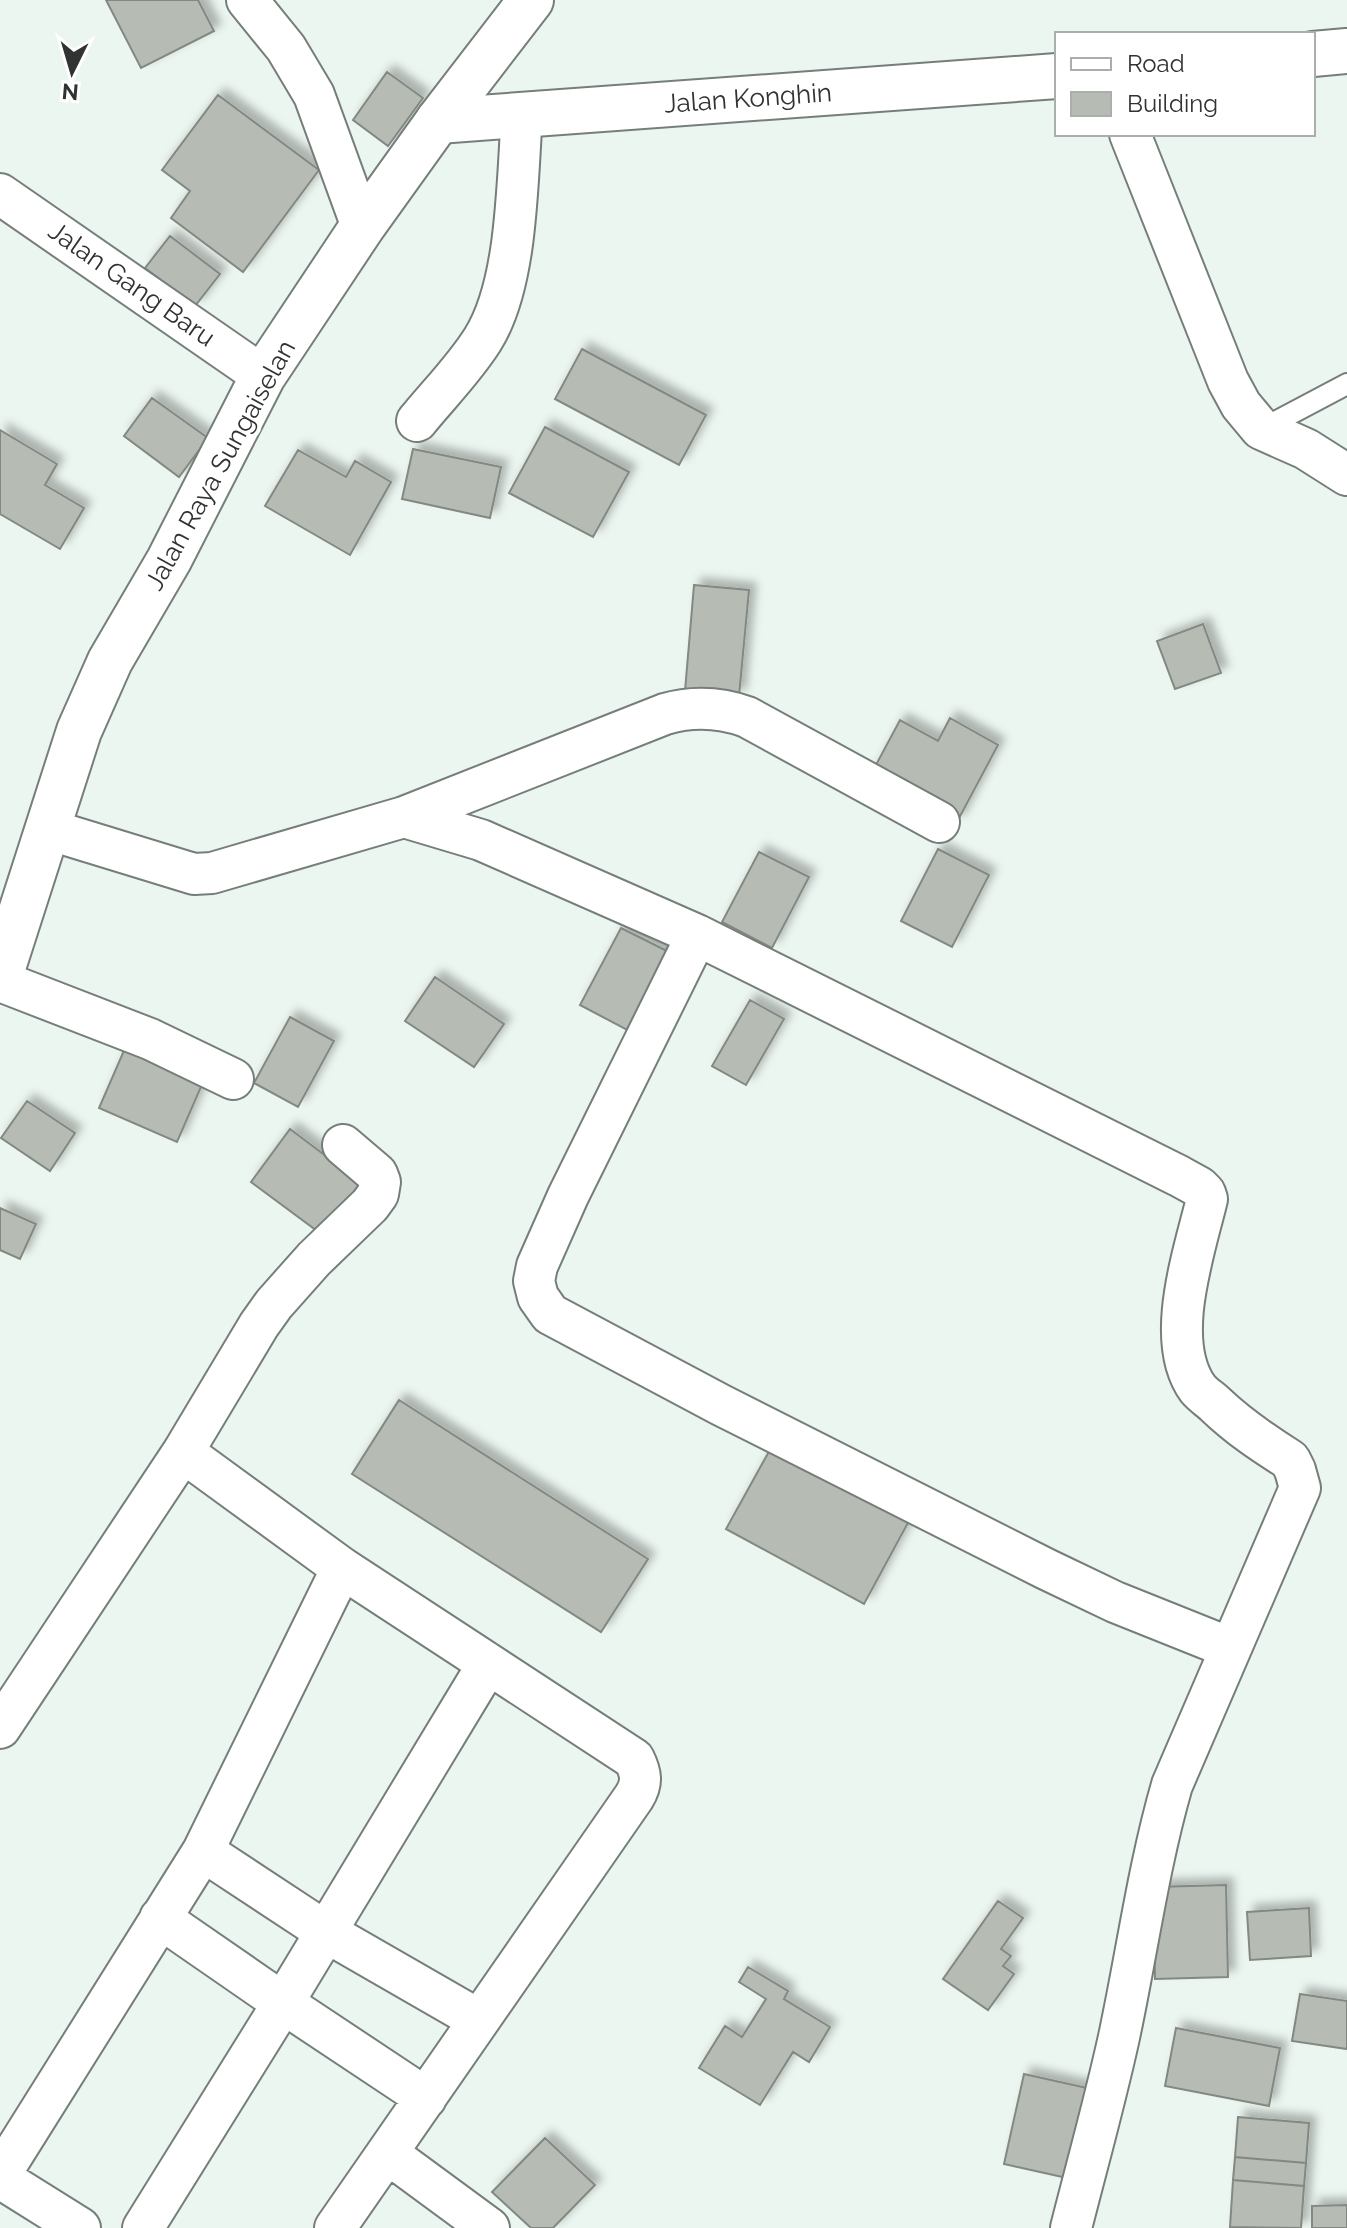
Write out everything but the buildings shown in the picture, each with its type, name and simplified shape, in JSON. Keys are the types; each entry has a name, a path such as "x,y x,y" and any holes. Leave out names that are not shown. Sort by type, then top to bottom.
{"main road":[{"name":"Jalan Raya Sungaiselan","path":"0,979 79,731 110,661 169,560 263,376 362,227 531,0"},
{"path":"1315,54 1347,51"},
{"name":"Jalan Konghin","path":"438,121 1055,76"}],"street":[{"path":"247,0 286,48 314,95 362,227"},
{"path":"417,421 484,338 498,305 511,257 522,114"},
{"path":"1131,136 1228,381 1241,405 1261,429 1306,449 1347,475"},
{"name":"Jalan Gang Baru","path":"0,194 263,376"},
{"path":"47,829 194,874 212,873 404,817 665,714 704,708 727,709 747,717 939,822"},
{"path":"404,817 481,840 697,935 1179,1176 1205,1193 1207,1199 1180,1327 1181,1347 1187,1366 1199,1389 1227,1417 1290,1460 1300,1488 1172,1785 1144,1897 1118,2040 1071,2228"},
{"path":"697,935 568,1196 537,1266 534,1281 538,1297 550,1314 721,1405 1115,1602 1230,1648"},
{"path":"0,979 150,1039 233,1079"},
{"path":"0,1728 183,1452 259,1325 314,1259 378,1194 380,1182 377,1174 343,1145"},
{"path":"183,1452 342,1568 634,1759 641,1779 634,1797 335,2228"},
{"path":"80,2228 0,2177 203,1851 342,1568"},
{"path":"143,2228 488,1664"},
{"path":"203,1851 326,1932 479,2020"},
{"path":"160,1918 426,2098"},
{"path":"387,2153 489,2228"}],"lane":[{"path":"1261,429 1347,384"}]}
